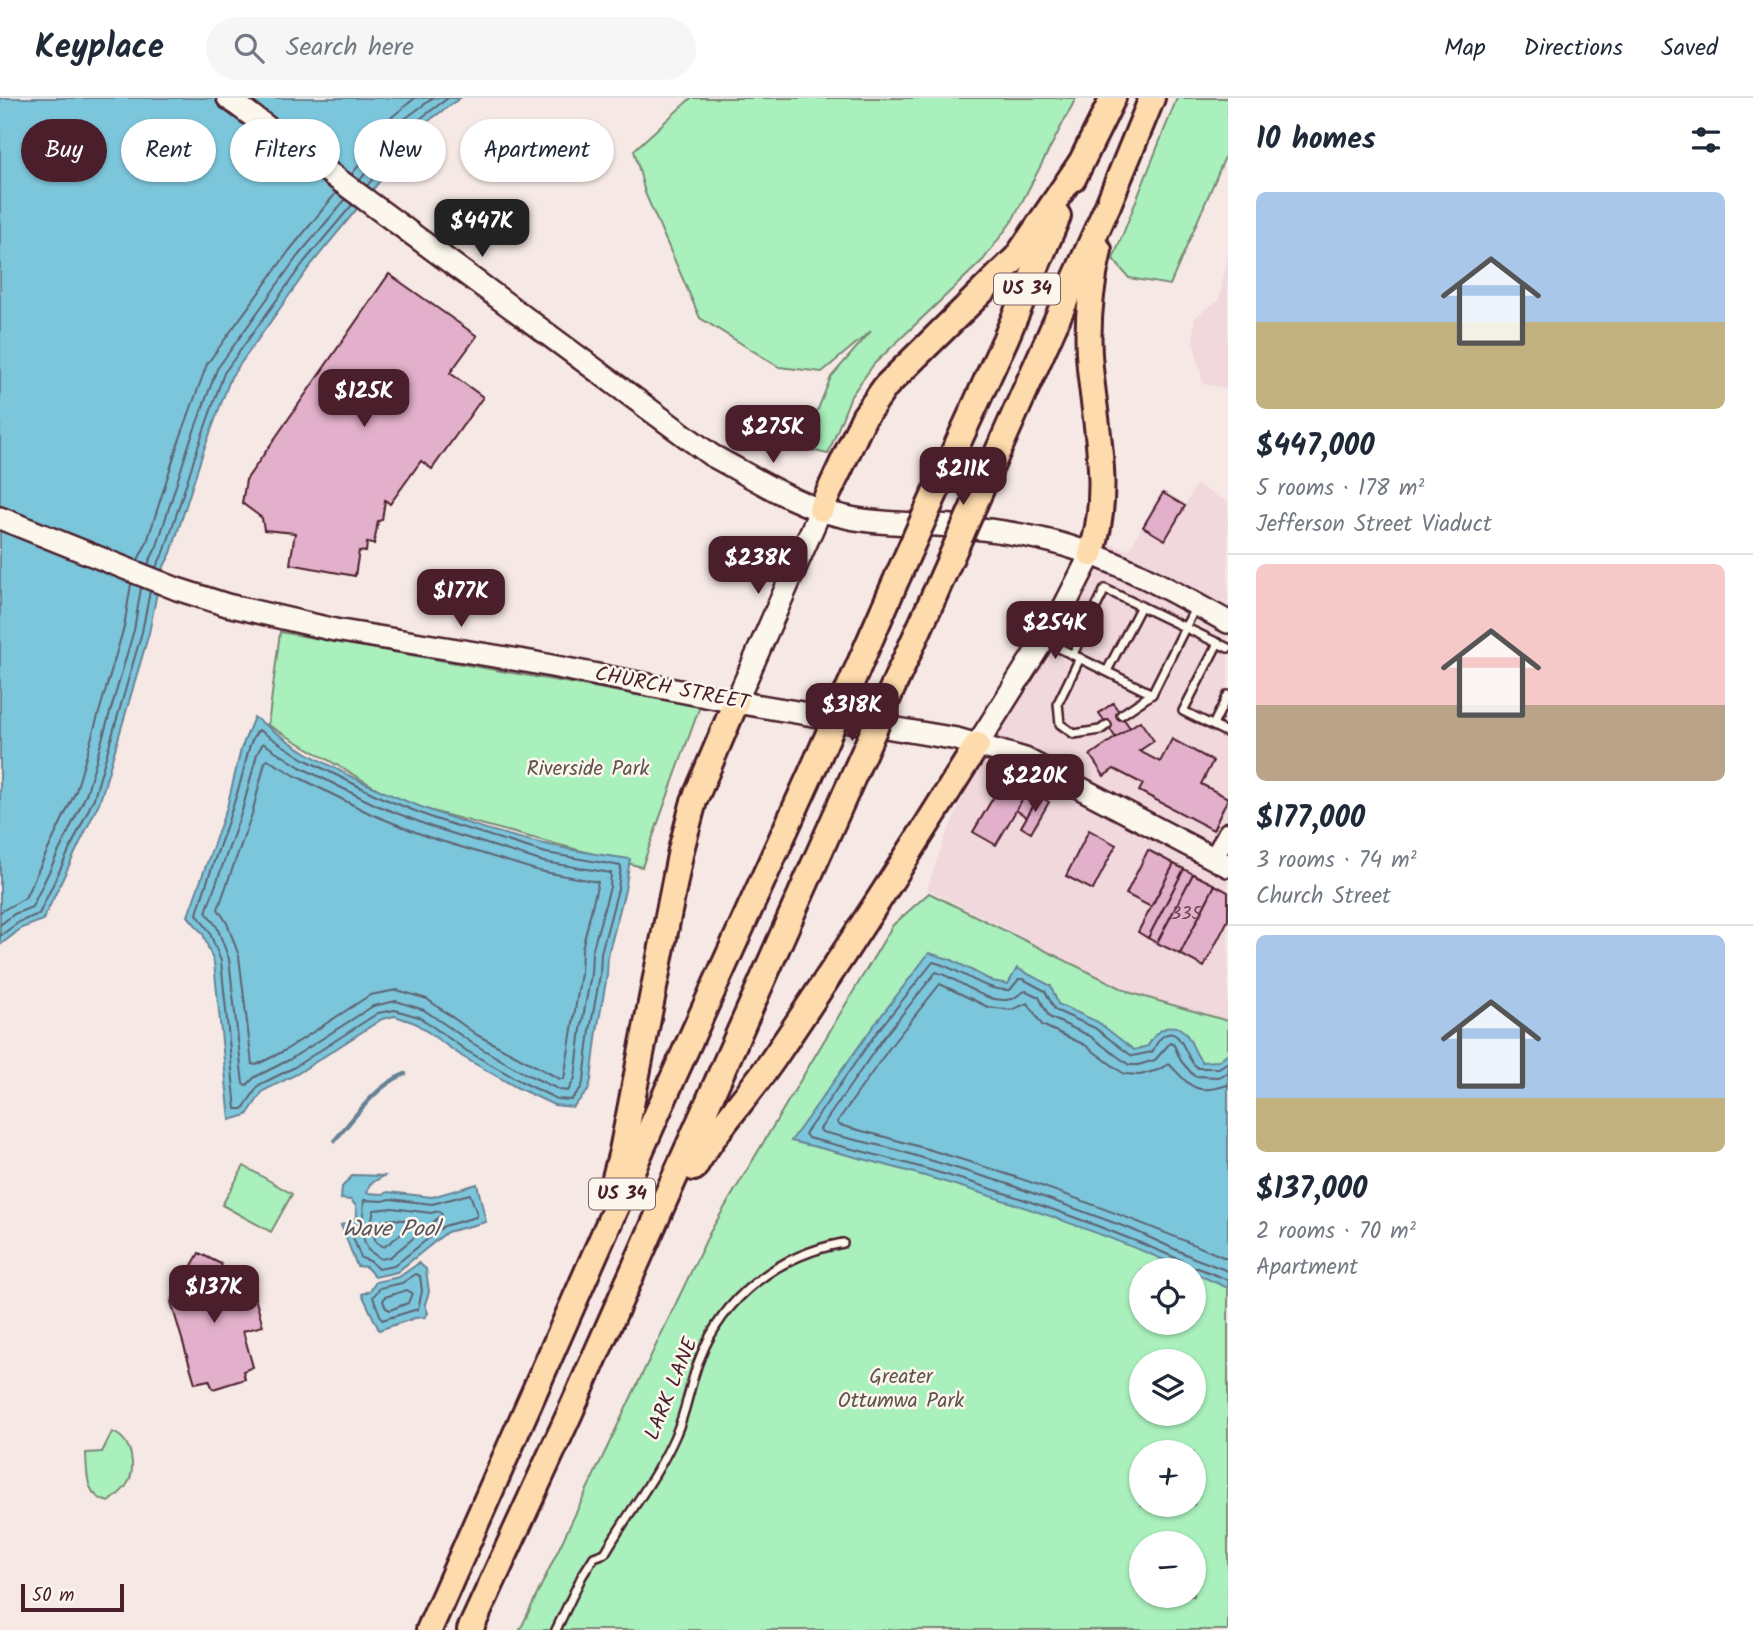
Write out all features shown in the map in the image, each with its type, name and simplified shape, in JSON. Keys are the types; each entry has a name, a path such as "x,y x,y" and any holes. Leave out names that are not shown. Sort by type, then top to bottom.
{"highway":[{"name":"US 34","path":"429,1630 668,1089 1005,340 1080,164 1113,98"},
{"name":"US 34","path":"470,1630 628,1284 1108,205 1152,98"},
{"path":"821,509 863,417 886,386 1017,257 1080,164"},
{"path":"1091,554 1097,538 1102,490 1100,436 1090,366 1088,317 1093,274 1108,205"},
{"path":"594,1257 622,1151 681,850 694,801 736,702"},
{"path":"628,1284 710,1140 763,1075 909,856 977,745"}],"main road":[{"path":"228,98 711,455 792,498 845,517 940,525 1027,537 1063,545 1091,554 1163,586 1228,622"},
{"path":"736,702 821,509"},
{"name":"CHURCH STREET","path":"0,518 177,589 227,605 335,630 531,662 736,702 957,739 1025,759 1221,862"},
{"path":"977,745 1064,607 1091,554"}],"street":[{"path":"1221,862 1228,832"}],"lane":[{"path":"1107,725 1100,730 1074,734 1059,724 1058,703 1105,589 1228,648"},
{"path":"1121,715 1152,694 1197,605"},
{"path":"1107,671 1141,606"},
{"path":"1043,640 1152,694"},
{"path":"1218,643 1183,710 1228,733"},
{"path":"1213,725 1228,695"},
{"name":"LARK LANE","path":"556,1630 582,1576 594,1557 605,1553 677,1434 700,1356 726,1309 770,1271 816,1248 843,1243"}],"shaded area":[{"path":"1228,252 1228,389 1203,384 1193,341 1195,317 1219,300"},
{"path":"1196,484 1228,502 1228,1021 1131,993 927,889 944,840 980,759 1110,544 1129,550 1162,490 1186,504"}],"green space":[{"path":"691,98 1076,98 1012,221 983,260 874,364 851,396 828,454 802,448 831,377 871,331 822,372 779,367 700,318 645,193 634,150"},
{"path":"1177,98 1228,98 1228,150 1170,285 1129,278 1113,259"},
{"name":"Riverside Park","path":"280,632 700,706 642,867 402,803 268,725"},
{"name":"Greater Ottumwa Park","path":"929,893 1131,993 1228,1021 1228,1630 520,1630 710,1232 893,925"},
{"path":"244,1166 292,1194 271,1232 222,1205"},
{"path":"112,1432 119,1435 128,1448 132,1472 126,1486 109,1502 91,1490 86,1453 102,1452"}],"water":[{"path":"0,98 460,98 431,119 354,119 354,182 379,182 310,266 231,377 203,452 171,553 161,572 149,633 100,801 43,920 22,928 0,945"},
{"path":"254,717 307,753 384,792 423,808 547,845 630,859 608,955 591,1080 588,1091 573,1107 554,1105 516,1087 463,1057 415,1023 395,1016 382,1019 297,1074 263,1091 247,1115 230,1120 214,963 203,934 188,916 227,807 241,749"},
{"path":"929,953 952,960 992,981 1008,984 1017,968 1051,986 1058,1004 1098,1022 1134,1050 1148,1046 1160,1031 1177,1027 1188,1037 1202,1062 1218,1061 1228,1053 1228,1288 1206,1278 1206,1258 1159,1258 992,1196 791,1141"},
{"name":"Wave Pool","path":"353,1175 384,1176 370,1184 367,1193 388,1192 432,1197 477,1184 486,1222 447,1232 397,1272 375,1277 366,1267 357,1266 341,1225 351,1222 357,1216 356,1206 351,1200 341,1199 342,1187"},
{"path":"419,1263 426,1269 429,1292 425,1304 428,1313 425,1317 379,1330 362,1294 370,1291 376,1282 399,1277"}],"building":[{"path":"389,274 477,336 450,373 483,397 432,469 421,461 390,504 385,500 374,544 367,543 366,552 359,551 355,576 290,564 295,533 264,530 262,518 242,503 246,480"},
{"path":"1163,493 1185,506 1165,540 1143,527"},
{"path":"1113,703 1130,728 1116,738 1099,713"},
{"path":"1140,721 1154,741 1139,751 1160,762 1172,739 1213,761 1201,784 1228,798 1213,830 1139,791 1143,784 1114,769 1104,776 1090,755"},
{"path":"1006,776 1028,790 996,845 973,832"},
{"path":"1028,790 1039,796 1027,817 1016,810"},
{"path":"1039,796 1049,802 1031,833 1021,827"},
{"path":"1089,830 1116,845 1093,890 1066,876"},
{"path":"1148,850 1174,864 1151,907 1126,894"},
{"path":"1174,864 1184,869 1148,938 1138,932"},
{"path":"1184,869 1193,874 1157,943 1148,938"},
{"path":"1193,874 1215,885 1180,954 1157,943"},
{"path":"1215,885 1228,892 1228,920 1204,967 1180,954"},
{"path":"199,1253 221,1264 233,1303 254,1294 263,1326 243,1331 253,1367 243,1371 245,1379 213,1389 209,1380 195,1383 171,1302"}],"waterway":[{"path":"335,1140 375,1094 405,1074"}]}
